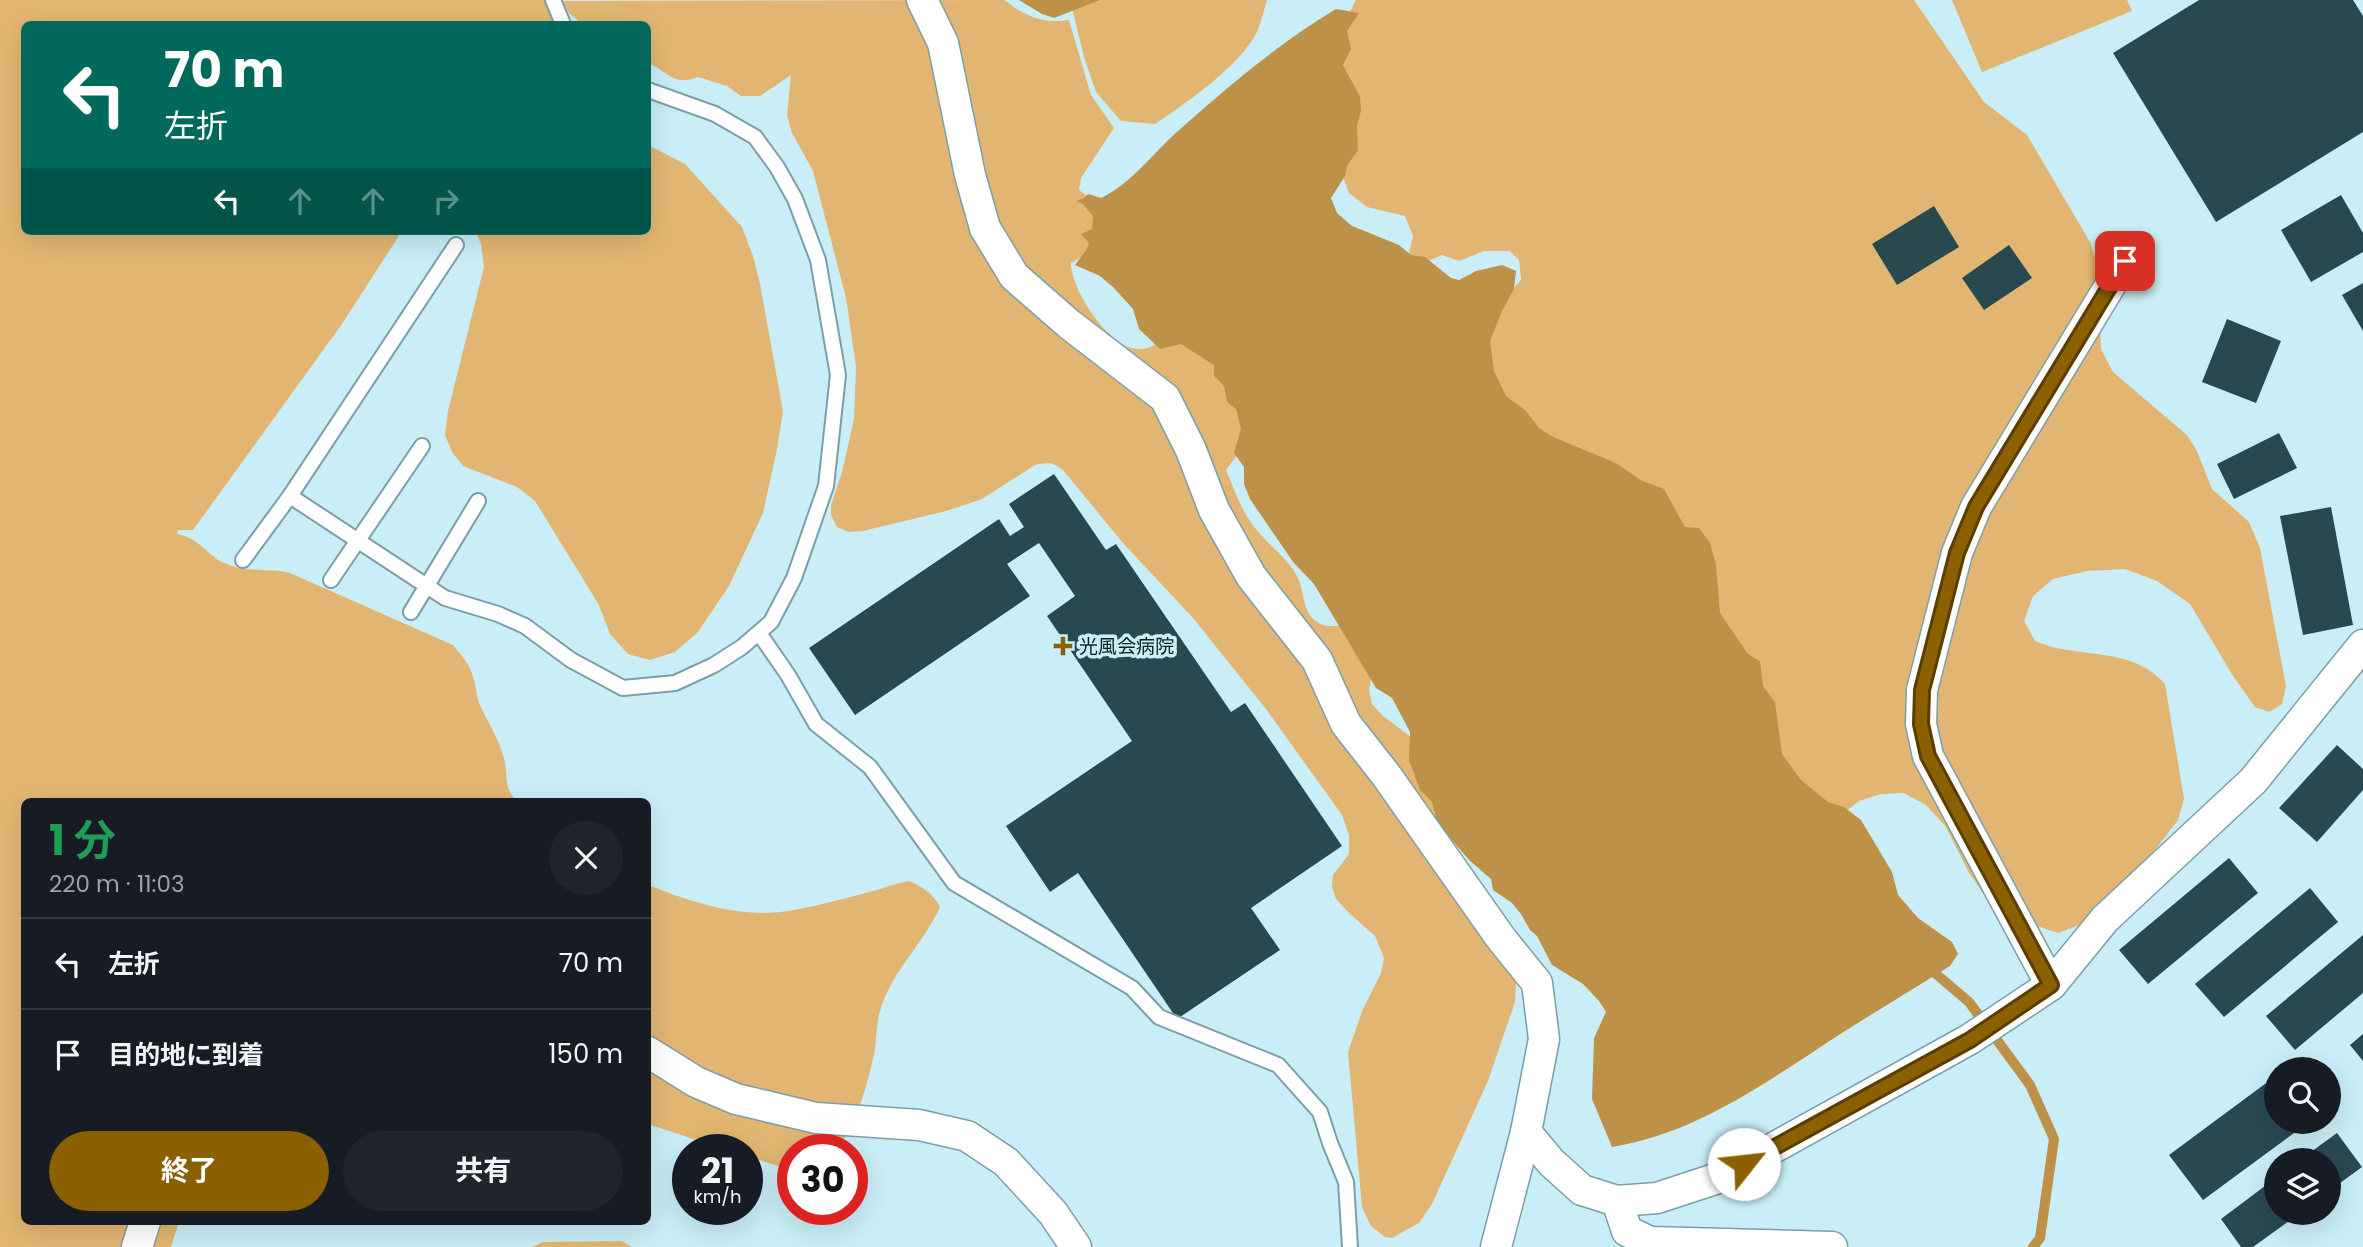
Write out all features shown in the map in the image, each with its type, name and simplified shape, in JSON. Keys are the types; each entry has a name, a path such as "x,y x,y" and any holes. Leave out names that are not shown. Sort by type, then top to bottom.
{"street":[{"path":"922,0 943,43 970,175 985,228 1014,276 1069,324 1165,398 1191,450 1214,510 1251,576 1317,660 1346,724 1537,984 1544,1039 1526,1132 1496,1247"},
{"path":"2051,985 1928,756 1921,724 1922,690 1957,553 1976,507 2125,261"},
{"path":"1526,1132 1550,1162 1582,1190 1617,1201 1657,1198 1721,1177 1970,1040 2051,985 2105,919 2253,781 2363,645"},
{"path":"651,1054 696,1082 736,1100 816,1118 919,1125 967,1136 1006,1162 1053,1213 1076,1247"},
{"path":"1617,1201 1627,1231 1650,1242 1832,1247"},
{"path":"137,1247 144,1225"}],"lane":[{"path":"553,0 562,21"},
{"path":"290,496 445,598 498,614 525,626 571,660 623,688 675,683 714,665 742,648 771,622 793,578 826,486 838,375 818,260 795,199 777,167 755,137 715,114 651,91"},
{"path":"243,560 290,496 456,245"},
{"path":"331,580 422,446"},
{"path":"411,612 478,501"},
{"path":"759,633 788,675 816,724 870,768 954,883 1132,988 1159,1017 1278,1065 1320,1112 1329,1143 1346,1182 1350,1247"}],"shaded area":[{"path":"0,0 544,0 554,21 21,21 21,235 399,235 342,324 193,530 178,530 177,534 192,540 229,565 290,573 453,645 472,672 479,703 502,751 508,787 515,798 21,798 21,1225 178,1225 171,1247 0,1247"},
{"path":"1004,0 1034,18 1069,20 1091,95 1114,128 1081,178 1079,190 1093,201 1096,249 1071,263 1077,288 1104,328 1127,346 1142,349 1164,341 1186,338 1216,358 1247,418 1242,449 1226,470 1242,507 1255,528 1294,571 1312,618 1327,626 1344,625 1373,669 1369,689 1372,704 1383,716 1419,743 1442,821 1442,846 1518,948 1515,1002 1488,1081 1432,1204 1419,1223 1392,1238 1385,1237 1371,1226 1362,1207 1348,1052 1363,1009 1381,973 1384,958 1375,936 1336,899 1332,887 1333,875 1349,854 1349,835 1342,815 1266,709 1193,618 1123,543 1056,465 1035,465 982,499 946,511 863,531 849,532 837,527 831,515 831,505 842,472 854,419 856,367 846,298 813,171 792,133 787,115 791,75 760,96 741,96 727,86 698,77 689,80 676,79 651,64 651,21 578,21 569,13 563,1"},
{"path":"1019,0 1100,0 1054,18"},
{"path":"1070,0 1267,0 1257,32 1238,58 1211,83 1155,124 1121,121 1096,92"},
{"path":"1356,0 1914,0 1984,102 2027,135 2090,242 2098,266 2101,349 2113,372 2187,435 2197,451 2212,489 2249,522 2260,548 2286,686 2282,704 2269,712 2255,707 2190,604 2157,581 2125,569 2087,571 2053,579 2033,596 2024,621 2035,641 2048,646 2131,661 2143,666 2165,684 2184,799 2178,820 2155,850 2079,925 2058,933 2014,918 1987,899 1969,873 1946,827 1926,805 1904,793 1881,794 1859,801 1831,823 1545,446 1479,375 1490,316 1521,280 1519,260 1510,251 1484,251 1459,261 1442,255 1422,264 1407,263 1413,236 1405,216 1367,207 1349,193 1338,164 1336,40"},
{"path":"1952,0 2127,0 2132,11 1982,72"},
{"path":"1336,9 1359,13 1347,31 1351,49 1343,65 1360,97 1361,111 1357,125 1358,150 1331,198 1337,213 1352,226 1399,245 1411,255 1425,257 1451,278 1459,280 1476,271 1502,265 1516,271 1514,289 1490,341 1494,371 1506,396 1525,410 1539,428 1553,437 1616,463 1642,481 1664,489 1685,527 1699,528 1710,543 1716,565 1720,613 1748,654 1760,661 1763,686 1775,702 1782,754 1801,780 1828,802 1844,807 1861,820 1892,872 1898,895 1918,918 1952,942 1958,954 1950,966 1762,1085 1705,1117 1644,1140 1612,1147 1592,1099 1594,1038 1606,1012 1583,984 1552,965 1537,936 1530,930 1521,914 1512,903 1493,890 1491,879 1470,861 1438,824 1432,802 1420,790 1409,760 1410,732 1392,698 1376,688 1314,584 1293,562 1250,499 1244,484 1244,467 1234,453 1241,429 1236,409 1227,402 1224,386 1214,376 1214,365 1181,344 1160,349 1139,329 1133,309 1113,287 1100,276 1075,265 1087,249 1089,243 1081,234 1092,229 1093,216 1083,204 1076,201 1088,194 1101,198 1122,185 1178,131 1235,82 1294,36"},
{"path":"651,147 685,164 742,227 760,284 783,411 763,513 729,586 698,632 675,652 650,660 628,654 610,634 599,605 535,501 517,487 463,466 452,452 445,435 448,411 484,267 477,235 651,235"},
{"path":"909,881 927,891 940,907 885,997 864,1091 847,1134 777,1134 777,1166 763,1161 763,1134 678,1134 651,1125 651,886 720,908 757,913 804,908"},
{"path":"622,1241 632,1247 531,1247 544,1242"}],"building":[{"path":"2199,0 2353,0 2363,16 2363,132 2216,222 2113,53"},
{"path":"2341,195 2363,233 2363,252 2311,282 2281,230"},
{"path":"1934,206 1959,247 1897,285 1872,244"},
{"path":"2009,245 2032,278 1984,310 1962,278"},
{"path":"2363,283 2363,331 2342,295"},
{"path":"2227,319 2281,341 2256,403 2202,382"},
{"path":"2279,433 2297,468 2234,499 2217,464"},
{"path":"1054,474 1106,550 1116,544 1231,712 1245,703 1342,846 1251,908 1280,950 1177,1019 1078,873 1050,892 1006,826 1132,741 1047,616 1075,596 1039,543 1007,564 1030,596 855,715 809,648 999,519 1010,536 1024,527 1009,504"},
{"path":"2331,507 2353,625 2303,635 2280,516"},
{"path":"2337,745 2363,769 2363,790 2317,842 2279,808"},
{"path":"2229,858 2258,893 2148,984 2119,950"},
{"path":"2310,888 2338,922 2224,1017 2195,984"},
{"path":"2363,935 2363,993 2295,1050 2266,1016"},
{"path":"2363,1034 2363,1061 2350,1045"},
{"path":"2264,1085 2264,1134 2293,1134 2274,1148 2264,1148 2264,1155 2203,1200 2169,1155"},
{"path":"2338,1134 2362,1167 2341,1182 2341,1148 2316,1148"},
{"path":"2264,1187 2264,1225 2283,1225 2253,1247 2241,1247 2221,1219"}],"waterway":[{"path":"1936,974 1969,1002 2030,1085 2054,1139 2040,1238 2033,1247"}],"place":[{"name":"光風会病院","path":"1063,646"}],"route":[{"path":"1744,1164 1970,1040 2051,985 1928,756 1921,724 1922,690 1957,553 1976,507 2125,261"}]}
